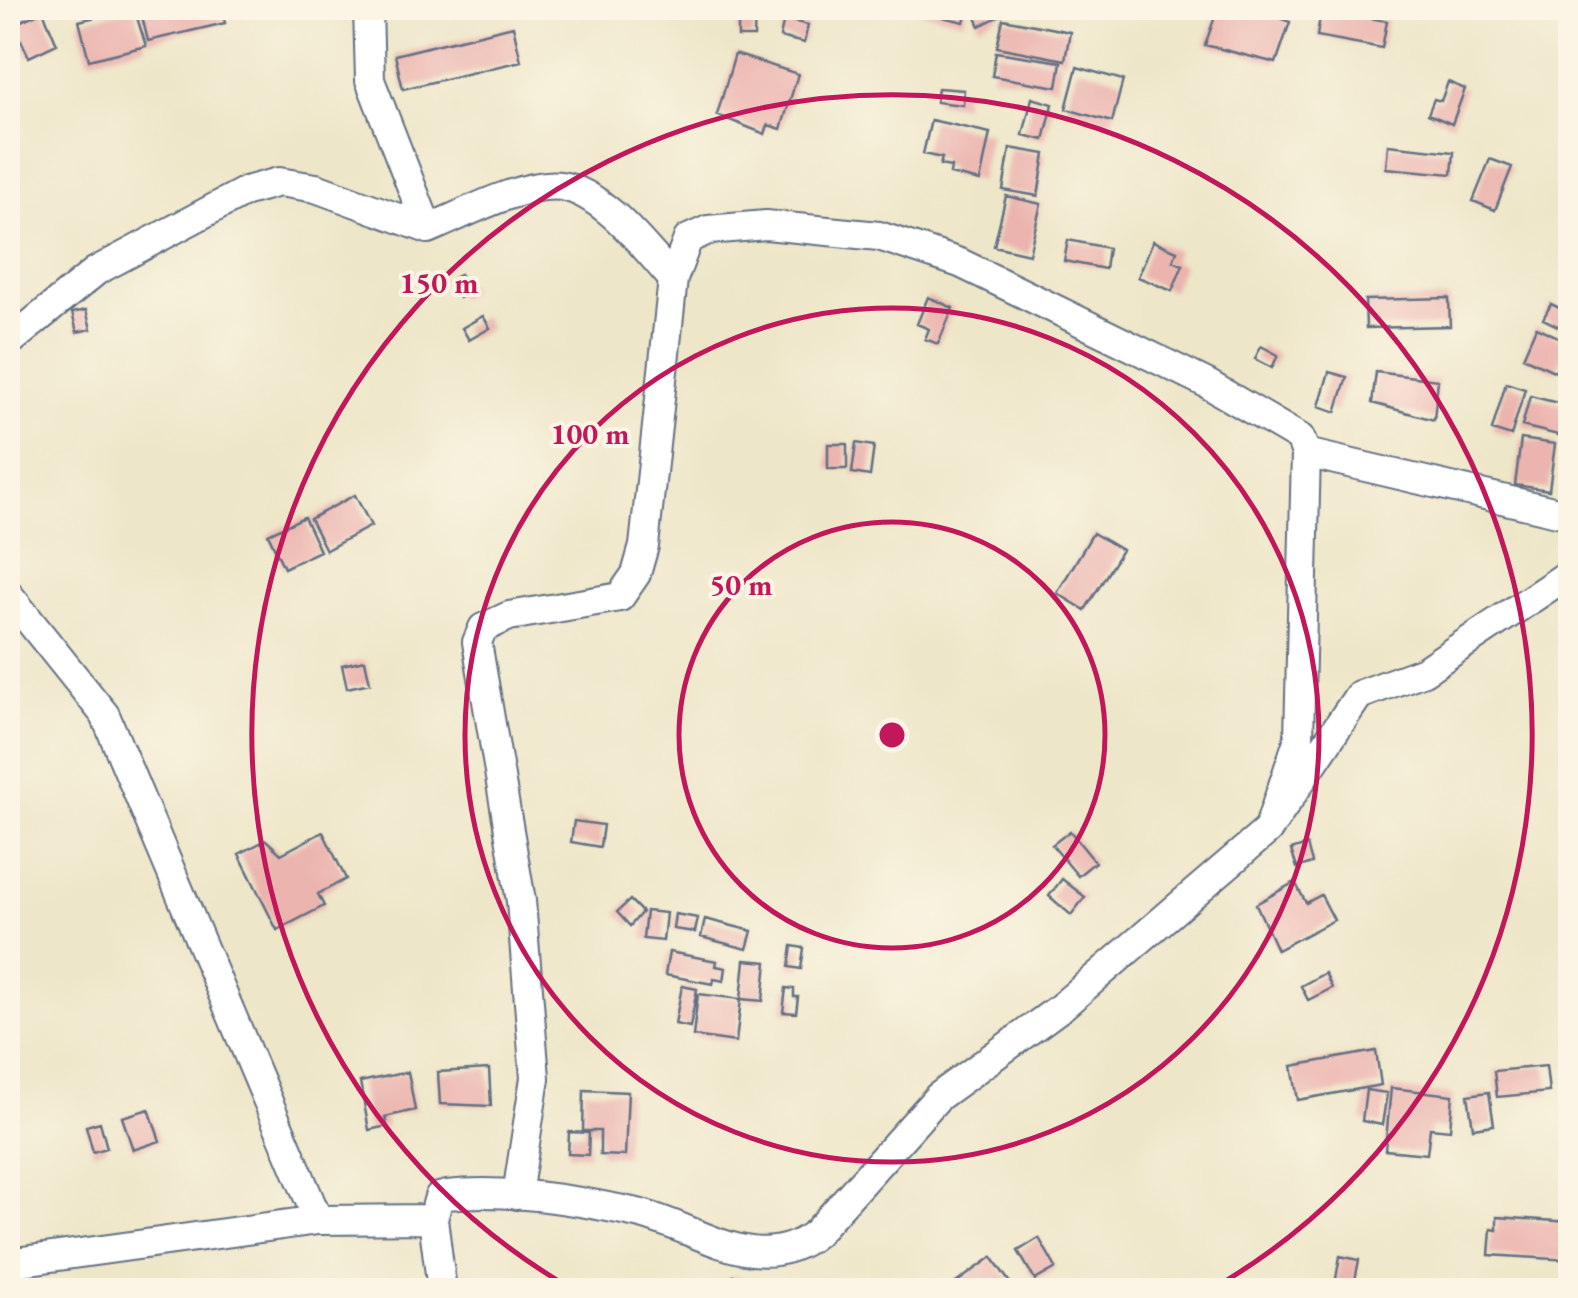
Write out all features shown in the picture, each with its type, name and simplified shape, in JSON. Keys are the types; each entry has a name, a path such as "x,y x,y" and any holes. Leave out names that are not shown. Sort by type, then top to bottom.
{"street":[{"path":"368,8 370,80 428,229"},
{"path":"8,343 96,271 246,191 279,182 316,188 428,229 514,194 561,186 611,212 673,279"},
{"path":"518,1195 535,1078 520,901 478,642 483,628 509,616 602,602 620,597 629,587 644,546 673,279 688,239 708,230 766,224 879,236 960,263 1206,383 1294,434 1306,453 1299,738 1268,830"},
{"path":"1306,453 1570,515"},
{"path":"442,1290 433,1219 440,1198 446,1195 518,1195 637,1213 731,1248 773,1252 795,1248 816,1232 938,1097 1060,1008 1268,830 1359,695 1424,670 1570,573"},
{"path":"8,594 105,714 318,1220"},
{"path":"8,1263 318,1220 433,1219"}],"building":[{"path":"134,8 146,46 89,60 79,21"},
{"path":"140,8 221,8 225,23 148,41"},
{"path":"922,8 968,8 964,22 921,12"},
{"path":"997,8 1001,15 980,26 973,11"},
{"path":"1218,8 1234,14 1236,8 1260,8 1259,11 1290,22 1276,63 1205,45"},
{"path":"1321,10 1387,21 1382,48 1317,36"},
{"path":"43,11 57,44 29,57 21,40 11,44 8,27"},
{"path":"738,11 755,11 754,37 738,37"},
{"path":"784,19 808,25 804,43 780,37"},
{"path":"1003,19 1070,32 1065,60 997,47"},
{"path":"513,26 521,61 403,89 395,55"},
{"path":"996,52 1061,62 1057,87 992,76"},
{"path":"735,54 798,74 781,129 768,125 765,134 717,115"},
{"path":"1077,67 1123,80 1112,122 1066,109"},
{"path":"1448,82 1465,89 1452,124 1428,114 1434,99 1441,101"},
{"path":"938,88 964,90 963,105 936,102"},
{"path":"1032,98 1053,104 1044,140 1023,135"},
{"path":"931,120 990,133 980,181 950,174 951,167 940,165 942,158 923,154"},
{"path":"1388,145 1454,152 1452,174 1386,168"},
{"path":"1010,148 1045,154 1038,196 1003,190"},
{"path":"1490,159 1512,167 1495,210 1473,201"},
{"path":"1006,196 1041,204 1029,254 994,246"},
{"path":"1068,240 1108,248 1105,269 1064,261"},
{"path":"1153,241 1177,251 1173,261 1183,265 1172,291 1138,277"},
{"path":"460,274 471,290 459,298 448,282"},
{"path":"928,297 953,308 938,344 925,339 929,329 917,324"},
{"path":"1449,298 1450,326 1366,328 1365,300"},
{"path":"1551,304 1570,313 1568,331 1543,319"},
{"path":"86,310 91,329 77,332 72,313"},
{"path":"483,316 490,328 469,340 462,328"},
{"path":"1536,327 1569,342 1556,372 1523,357"},
{"path":"1261,346 1278,355 1272,368 1255,359"},
{"path":"1329,372 1347,377 1336,412 1319,406"},
{"path":"1376,372 1438,380 1434,420 1372,403"},
{"path":"1506,383 1525,389 1511,436 1492,430"},
{"path":"1530,396 1570,406 1570,438 1522,426"},
{"path":"1521,439 1555,444 1549,490 1515,485"},
{"path":"856,443 874,446 870,476 852,473"},
{"path":"828,444 847,444 847,469 828,469"},
{"path":"355,495 371,526 326,550 310,519"},
{"path":"304,517 320,551 284,568 268,534"},
{"path":"1093,533 1122,550 1085,610 1057,593"},
{"path":"365,660 370,683 347,688 342,665"},
{"path":"574,821 603,825 600,847 571,842"},
{"path":"1070,831 1095,862 1078,876 1052,845"},
{"path":"323,832 346,879 318,894 324,906 277,930 239,854 266,840 281,854"},
{"path":"1307,845 1312,863 1297,868 1291,850"},
{"path":"1062,879 1085,897 1071,915 1049,896"},
{"path":"1295,882 1306,903 1321,895 1334,920 1277,950 1256,904"},
{"path":"630,900 642,912 630,926 617,912"},
{"path":"646,911 666,913 663,941 643,939"},
{"path":"675,914 698,918 695,932 673,929"},
{"path":"705,919 752,931 747,949 701,937"},
{"path":"792,946 804,948 801,969 789,967"},
{"path":"669,952 717,961 716,966 726,968 724,981 714,979 713,984 665,975"},
{"path":"745,960 767,962 763,1001 741,999"},
{"path":"1325,973 1332,988 1308,1000 1301,986"},
{"path":"682,986 697,989 690,1027 675,1024"},
{"path":"786,988 794,989 794,997 798,997 796,1013 783,1012"},
{"path":"698,994 741,999 736,1042 693,1036"},
{"path":"1376,1051 1381,1085 1298,1100 1292,1066"},
{"path":"1546,1066 1549,1092 1497,1097 1494,1071"},
{"path":"489,1069 491,1106 440,1104 438,1072"},
{"path":"408,1072 415,1110 385,1117 387,1126 369,1130 360,1082"},
{"path":"1391,1088 1453,1095 1450,1130 1430,1128 1427,1154 1385,1150"},
{"path":"584,1090 628,1092 625,1156 600,1155 600,1131 583,1131"},
{"path":"1366,1090 1387,1093 1382,1125 1362,1121"},
{"path":"1489,1092 1494,1125 1473,1128 1468,1095"},
{"path":"149,1109 160,1141 133,1150 122,1117"},
{"path":"100,1122 107,1148 93,1152 86,1126"},
{"path":"569,1132 589,1133 588,1155 568,1154"},
{"path":"1497,1217 1570,1222 1570,1260 1489,1255 1491,1229 1497,1230"},
{"path":"1039,1238 1056,1268 1035,1280 1018,1251"},
{"path":"1340,1256 1359,1260 1353,1290 1334,1290"},
{"path":"992,1257 1015,1290 957,1290 953,1285"},
{"path":"733,1275 764,1290 725,1290"}]}
